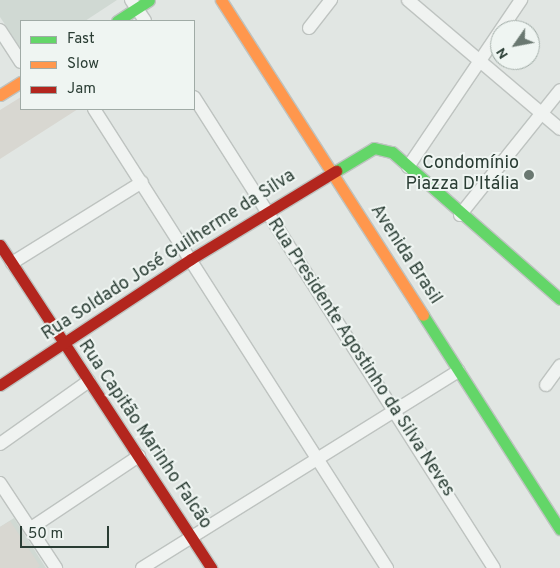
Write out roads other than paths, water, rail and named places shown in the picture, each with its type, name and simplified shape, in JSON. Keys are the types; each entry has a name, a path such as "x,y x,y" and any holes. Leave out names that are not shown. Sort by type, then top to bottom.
{"street":[{"path":"118,20 134,4 150,0"},
{"name":"Avenida Brasil","path":"221,0 560,529"},
{"path":"309,28 331,0"},
{"path":"408,0 560,129"},
{"path":"521,0 478,59 408,167 460,215 560,299"},
{"path":"134,4 144,20"},
{"path":"0,30 20,60"},
{"path":"0,95 20,83"},
{"path":"460,215 540,112 560,90"},
{"name":"Rua Presidente Agostinho da Silva Neves","path":"195,99 396,411 494,568"},
{"path":"95,110 387,568"},
{"name":"Rua Soldado José Guilherme da Silva","path":"0,386 191,259 356,157 380,148 392,152 408,167"},
{"path":"12,263 142,182"},
{"name":"Rua Capitão Marinho Falcão","path":"0,245 63,345 139,456 211,568"},
{"path":"546,385 560,366"},
{"path":"142,568 460,371"},
{"path":"0,444 89,381"},
{"path":"31,528 139,456"},
{"path":"0,483 56,568"}],"place":[{"name":"Condomínio Piazza D'Itália","path":"529,175"}]}
